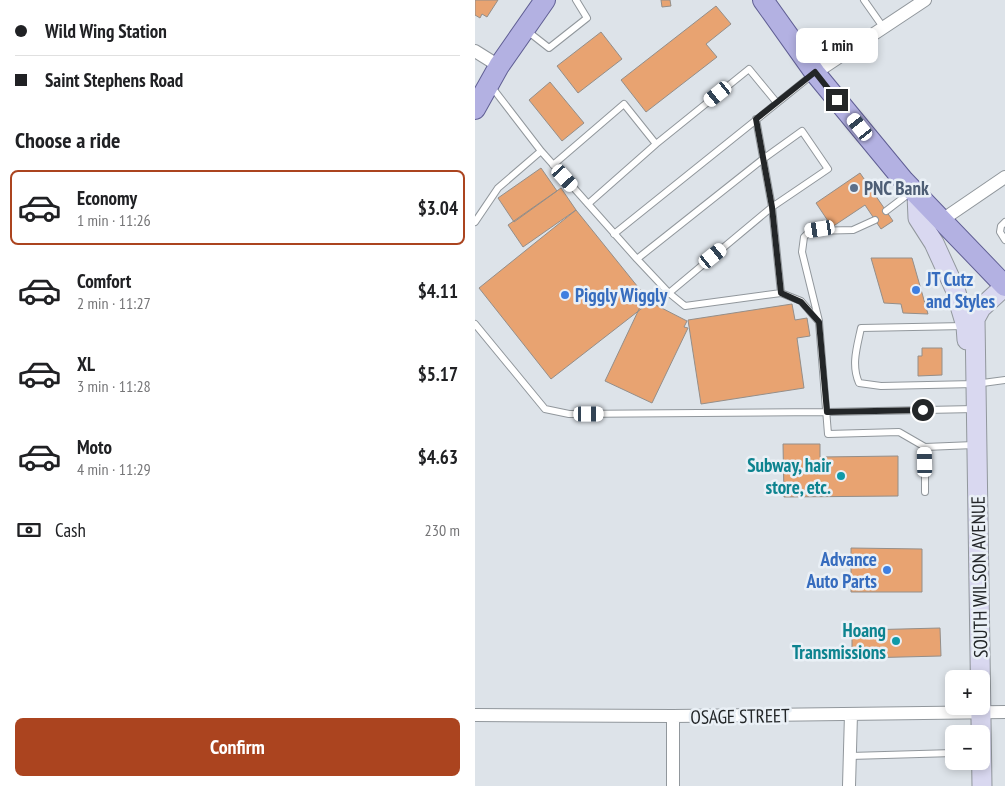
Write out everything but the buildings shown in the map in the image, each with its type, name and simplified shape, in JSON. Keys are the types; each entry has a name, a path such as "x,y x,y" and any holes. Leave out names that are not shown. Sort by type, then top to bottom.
{"main road":[{"path":"475,109 499,66 545,0"},
{"path":"763,0 815,72 915,193 1005,286"},
{"name":"SOUTH WILSON AVENUE","path":"915,193 918,218 934,244 955,289 966,326 969,356 975,376"},
{"name":"SOUTH WILSON AVENUE","path":"981,670 975,409 975,319 981,308 1005,286"},
{"name":"SOUTH WILSON AVENUE","path":"982,770 982,786"}],"street":[{"path":"815,72 925,0"},
{"path":"475,51 499,66"},
{"path":"942,220 1005,177"},
{"name":"OSAGE STREET","path":"990,712 1005,712"},
{"name":"OSAGE STREET","path":"475,715 673,716 945,713"},
{"path":"849,786 851,714"},
{"path":"673,716 673,786"}],"lane":[{"path":"525,29 549,48 587,18 576,0"},
{"path":"864,0 883,28"},
{"path":"587,204 656,144 749,69 777,103"},
{"path":"614,234 815,72"},
{"path":"489,84 541,151 587,204 669,293 685,306 781,293 801,302 819,322"},
{"path":"553,165 624,104 656,144"},
{"path":"756,119 772,207 781,293"},
{"path":"637,259 763,159 802,131 828,169 772,207 669,293"},
{"path":"475,222 498,188 541,151"},
{"path":"886,211 915,193"},
{"path":"875,220 853,230 820,229 810,231 804,237 802,252 819,322 828,434 899,432 925,447 977,444"},
{"path":"1005,222 1001,226 1000,232 1005,240"},
{"path":"475,324 545,409 569,414 975,409"},
{"path":"966,326 861,328 855,358 855,374 859,383 881,386 975,376 1005,380"},
{"path":"925,447 925,492"},
{"path":"850,756 945,753"}],"place":[{"name":"PNC Bank","path":"854,188"},
{"name":"JT Cutz and Styles","path":"916,290"},
{"name":"Piggly Wiggly","path":"565,295"},
{"name":"Subway, hair store, etc.","path":"841,476"},
{"name":"Advance Auto Parts","path":"887,570"},
{"name":"Hoang Transmissions","path":"896,641"}],"route":[{"path":"837,100 815,72 756,119 772,207 781,293 801,302 819,322 827,412 923,410"}]}
